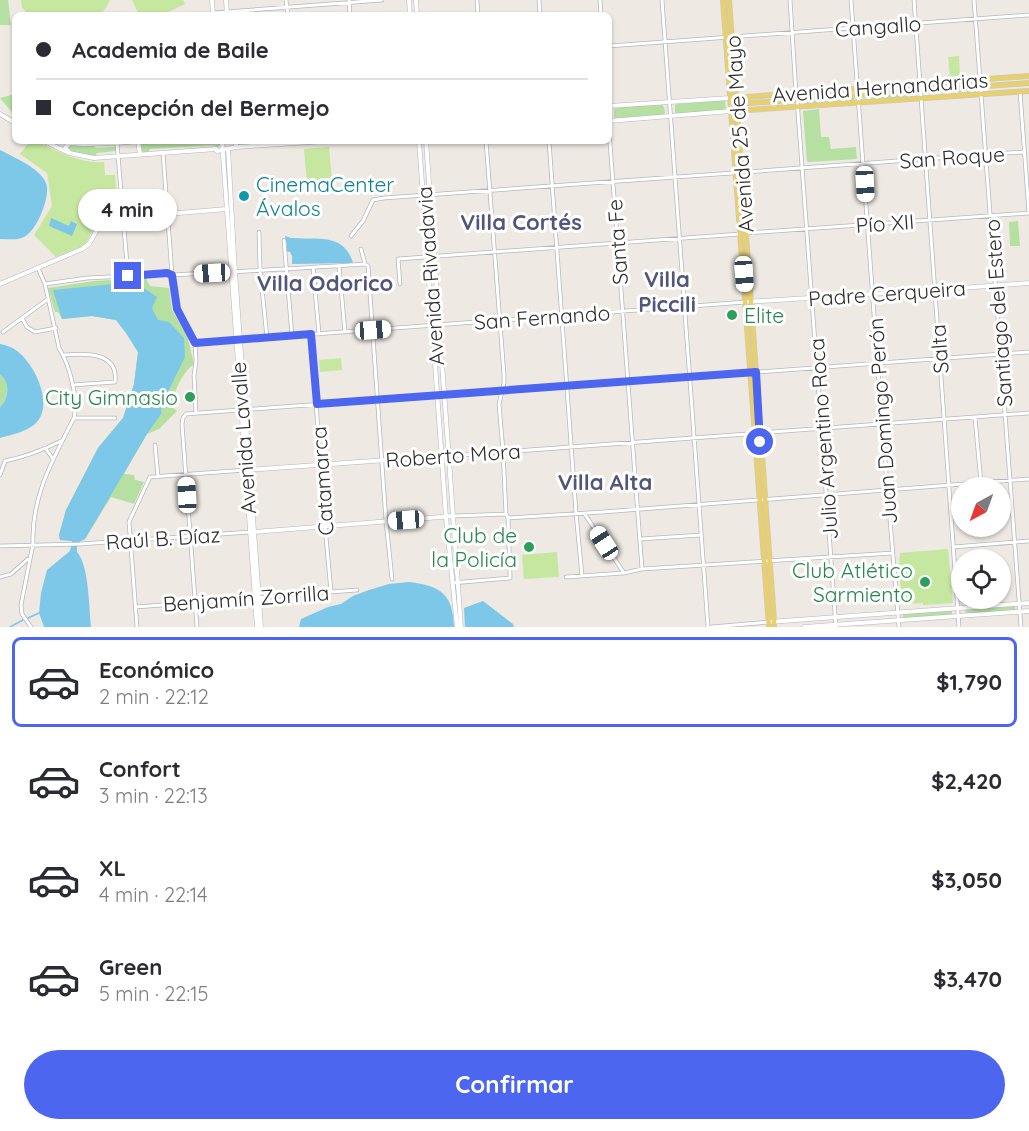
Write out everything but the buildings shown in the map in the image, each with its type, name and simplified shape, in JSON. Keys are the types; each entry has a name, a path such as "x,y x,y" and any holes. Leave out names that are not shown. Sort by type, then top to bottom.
{"main road":[{"name":"Avenida 25 de Mayo","path":"723,0 729,37"},
{"name":"Avenida 25 de Mayo","path":"729,0 733,98 771,624"},
{"name":"Avenida Hernandarias","path":"736,104 858,88 1029,76"},
{"name":"Avenida Hernandarias","path":"733,98 859,95 1029,84"},
{"name":"Avenida Hernandarias","path":"734,111 1029,91"},
{"name":"Avenida 25 de Mayo","path":"733,98 736,104 734,111"}],"street":[{"path":"286,0 288,12"},
{"path":"244,12 349,1 382,0"},
{"path":"662,0 709,627 951,609"},
{"name":"Julio Argentino Roca","path":"790,0 836,626"},
{"name":"Juan Domingo Perón","path":"851,0 898,627"},
{"name":"Salta","path":"914,0 953,547"},
{"name":"Santiago del Estero","path":"974,0 1011,477"},
{"name":"Cangallo","path":"612,46 1029,15"},
{"path":"1020,91 1029,213"},
{"path":"612,106 733,98"},
{"path":"612,121 734,111"},
{"path":"50,144 69,153 94,158 216,149 218,151 274,144"},
{"path":"68,144 65,148 69,153"},
{"path":"117,144 128,276"},
{"path":"138,144 140,155"},
{"name":"Avenida Lavalle","path":"223,144 259,627"},
{"name":"Avenida Rivadavia","path":"419,144 440,325 453,516 456,627"},
{"name":"Avenida Rivadavia","path":"426,144 430,194 433,325 446,517 461,627"},
{"path":"455,583 510,578 499,405 504,375 486,144"},
{"path":"549,144 582,576"},
{"name":"Santa Fe","path":"610,144 642,569"},
{"name":"San Roque","path":"351,236 363,221 373,200 1023,152"},
{"path":"163,153 166,214 177,309 195,343 196,412"},
{"path":"0,284 82,249 89,244 102,221 109,218 229,209"},
{"name":"Pío XII","path":"400,284 398,259 1029,213"},
{"path":"259,232 267,338"},
{"path":"284,240 292,336"},
{"path":"361,249 367,265 392,579"},
{"path":"45,284 87,278 167,273 172,275 367,265"},
{"path":"339,266 345,332"},
{"path":"313,267 319,334"},
{"path":"31,627 21,609 40,489 75,413 72,385 64,356 59,348 45,284 38,268"},
{"name":"Padre Cerqueira","path":"748,302 1029,282"},
{"path":"3,332 48,299"},
{"name":"San Fernando","path":"195,343 748,302"},
{"path":"22,318 27,327 35,332 56,328"},
{"name":"Catamarca","path":"311,334 324,526 331,592"},
{"path":"197,627 182,424 186,414 1029,352"},
{"path":"64,356 73,354 99,356 109,361 114,368 115,382 72,385"},
{"name":"Roberto Mora","path":"130,540 129,522 150,477 1029,413"},
{"path":"74,418 115,418"},
{"path":"975,418 980,477"},
{"path":"0,475 5,461 46,449 63,440"},
{"path":"155,445 158,477"},
{"path":"46,449 52,459"},
{"name":"Raúl B. Díaz","path":"1011,481 1029,479"},
{"name":"Santiago del Estero","path":"1011,481 1022,627"},
{"name":"Raúl B. Díaz","path":"0,546 80,544 453,516 584,513 951,486"},
{"path":"584,513 624,573"},
{"path":"640,538 701,536"},
{"path":"130,540 136,627"},
{"path":"953,547 1029,541"},
{"path":"566,577 624,573 642,569 893,553"},
{"path":"0,577 11,574 30,558"},
{"name":"Benjamín Zorrilla","path":"136,607 357,590"},
{"path":"1011,605 1029,603"},
{"name":"Salta","path":"958,609 959,627"},
{"path":"804,627 1029,612"},
{"path":"798,620 798,627"},
{"path":"786,621 787,627"}],"green space":[{"path":"0,0 8,0 11,25 0,25"},
{"path":"21,0 110,0 102,12 26,12"},
{"path":"132,0 183,0 185,4 168,12 138,12"},
{"path":"959,56 960,77 950,78 948,57"},
{"path":"976,89 976,92 925,94 926,92"},
{"path":"914,93 914,96 865,100 865,97"},
{"path":"12,95 12,112 0,98"},
{"path":"854,98 854,101 803,104 803,101"},
{"path":"724,100 726,108 724,110 677,114 675,112 677,104"},
{"path":"662,105 665,113 663,115 617,119 614,117 616,107"},
{"path":"819,109 821,137 829,137 831,149 856,147 857,159 807,161 803,111"},
{"path":"28,144 42,144 80,160 104,162 105,175 115,175 118,212 98,213 96,224 85,245 56,257 34,235 52,206 47,173 20,154"},
{"path":"141,144 221,144 218,147 213,145 150,149 144,153"},
{"path":"70,145 96,148 115,147 117,149 97,153 95,156 74,152 68,149"},
{"path":"329,147 332,181 307,183 304,149"},
{"path":"1018,221 1020,246 1010,246 1009,222"},
{"path":"146,278 150,286 169,288 172,310 187,335 194,364 185,373 176,389 172,407 177,411 159,429 147,434 124,474 134,475 135,480 144,482 134,504 111,497 85,539 60,540 59,535 66,510 98,448 123,418 134,384 138,352 116,320 92,316 62,319 58,312 55,312 48,288 94,281"},
{"path":"341,358 342,370 320,372 319,360"},
{"path":"0,374 6,382 7,390 0,408"},
{"name":"Club Atlético Sarmiento","path":"948,549 951,603 902,604 900,553"},
{"path":"557,552 559,577 524,579 522,555"},
{"path":"1011,606 1015,606 1015,610 966,614 965,610 1011,609"},
{"path":"952,610 952,615 903,619 903,614"}],"water":[{"path":"0,150 38,172 46,183 45,203 35,225 27,235 18,239 0,239"},
{"path":"51,218 69,226 71,221 77,224 72,236 49,226"},
{"path":"285,236 336,242 349,253 353,263 292,264 290,252 285,251 287,246"},
{"path":"114,284 142,287 157,297 152,308 158,320 169,322 184,338 185,357 162,404 161,414 85,539 77,543 77,552 86,576 91,627 44,627 39,613 47,570 70,551 72,541 60,540 59,535 66,510 98,448 123,418 134,384 138,352 116,320 92,316 62,319 53,290"},
{"path":"0,344 15,350 30,365 40,386 43,407 41,416 31,427 0,438 0,408 5,400 7,389 5,380 0,374"},
{"path":"409,582 437,589 448,599 454,627 299,627 301,619 341,604 353,596 389,584"},
{"path":"483,601 514,627 465,627 464,608"}],"waterway":[{"path":"28,618 39,613"},
{"path":"10,627 23,620"}],"place":[{"name":"CinemaCenter Ávalos","path":"244,196"},
{"name":"Elite","path":"732,315"},
{"name":"City Gimnasio","path":"190,397"},
{"name":"Club de la Policía","path":"529,547"},
{"name":"Club Atlético Sarmiento","path":"925,582"}],"district":[{"name":"Villa Cortés","path":"521,222"},
{"name":"Villa Odorico","path":"325,283"},
{"name":"Villa Piccili","path":"667,292"},
{"name":"Villa Alta","path":"605,482"}],"route":[{"path":"128,276 167,273 172,275 177,309 195,343 311,334 317,404 756,372 760,442"}]}
